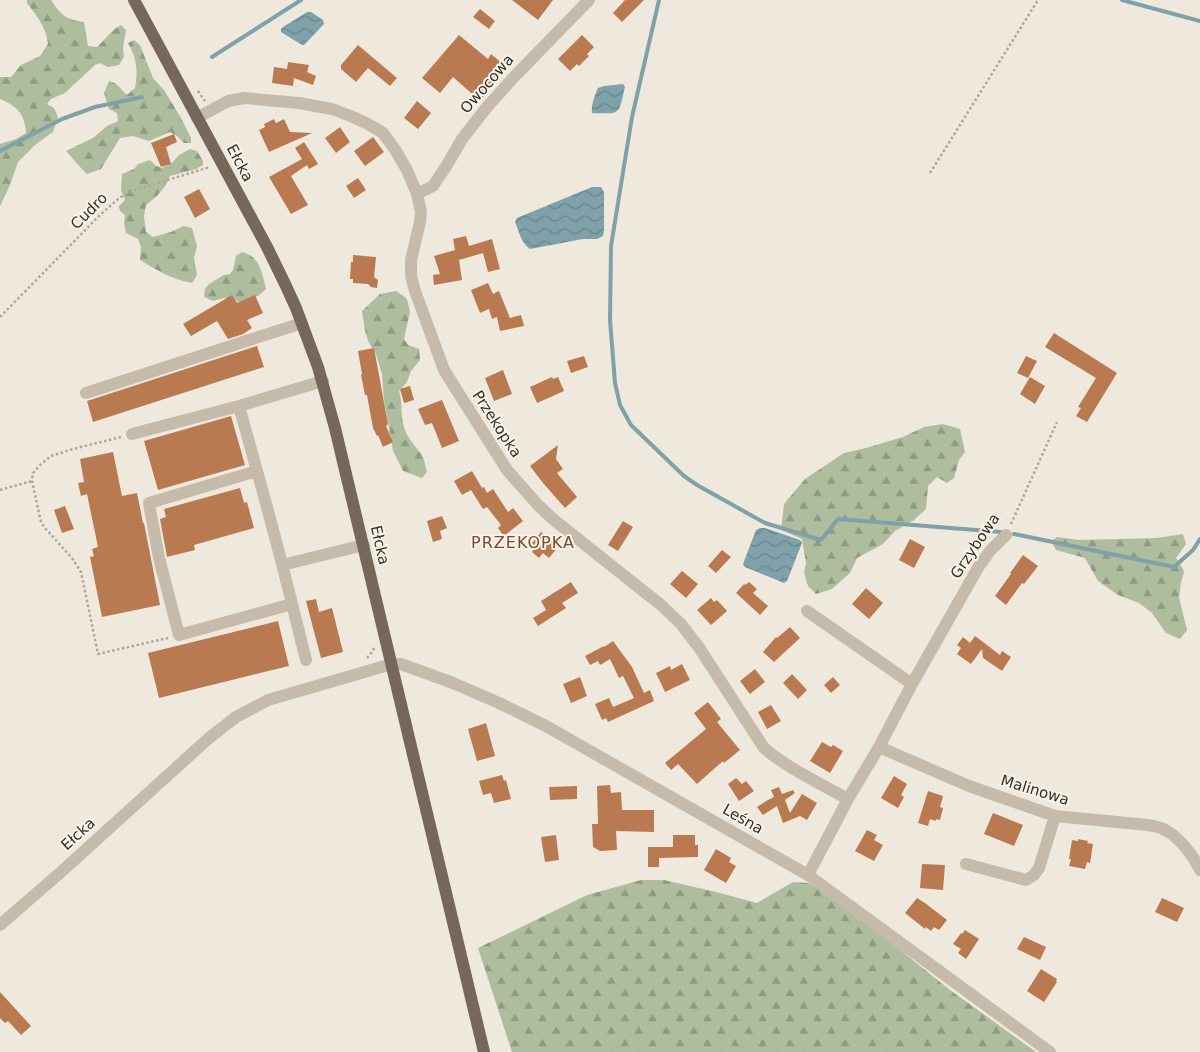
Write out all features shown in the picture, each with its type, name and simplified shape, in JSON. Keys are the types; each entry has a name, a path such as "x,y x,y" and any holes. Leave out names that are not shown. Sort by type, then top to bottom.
{"main road":[{"name":"Ełcka","path":"134,0 266,247 302,323 323,381 392,664"},
{"path":"392,664 484,1052"}],"street":[{"name":"Owocowa","path":"417,194 432,186 462,139 487,107 589,0"},
{"name":"Przekopka","path":"197,118 228,101 244,98 299,102 332,109 353,116 383,133 396,151 417,194 421,212 411,260 412,276 415,291 444,370 507,470 554,520 661,605 681,624 700,649 764,748 792,768 848,799"},
{"path":"86,393 302,323"},
{"path":"132,434 239,406 323,381"},
{"path":"239,406 306,660"},
{"path":"257,471 149,503 179,635 292,604"},
{"name":"Grzybowa","path":"808,874 978,566 1006,534"},
{"path":"282,565 364,545"},
{"path":"807,611 912,684"},
{"name":"Leśna","path":"392,664 401,664 453,683 546,726 808,874 1050,1052"},
{"name":"Ełcka","path":"0,925 208,738 236,717 268,700 392,664"},
{"name":"Malinowa","path":"878,747 969,786 1056,816 1148,825 1160,828 1169,832 1187,849 1200,870"},
{"path":"966,864 1026,880 1034,875 1039,868 1056,816"}],"path":[{"path":"930,173 1038,0"},
{"name":"Cudro","path":"0,318 98,217 119,198 135,190 212,166 221,161"},
{"name":"Grzybowa","path":"1006,534 1057,422"},
{"path":"132,434 51,456 40,465 33,473 32,481 41,522 72,558 81,572 98,654 179,635"},
{"path":"0,490 32,481"}],"green space":[{"path":"27,0 51,0 64,16 84,22 88,46 97,47 121,25 126,30 123,48 124,57 119,65 108,67 100,63 95,65 65,93 51,99 47,104 54,108 58,117 53,132 35,145 18,162 0,206 0,144 16,139 26,133 24,121 19,112 0,99 0,77 11,77 21,65 40,56 48,44 43,27 27,3"},
{"path":"134,40 140,45 153,78 164,90 181,118 191,138 191,143 184,143 170,132 149,141 133,136 120,138 101,169 87,174 66,151 93,138 107,126 118,121 117,113 109,109 104,93 109,81 117,85 127,95 135,88 136,65 128,43"},
{"path":"190,149 197,151 203,161 203,165 196,169 170,176 166,185 146,205 144,216 146,232 153,237 171,232 183,226 192,228 197,246 194,258 197,275 192,283 172,277 140,260 141,247 138,239 126,233 125,215 120,211 119,206 125,200 121,191 122,174 134,169 138,164 150,160 156,166 162,168"},
{"path":"242,252 253,257 256,261 266,289 258,296 240,303 233,299 224,298 213,301 204,297 205,289 209,284 224,275 230,274 233,270 236,256"},
{"path":"396,291 407,299 410,312 404,339 408,345 419,349 420,360 411,371 407,382 399,391 405,430 422,455 425,463 427,472 422,478 403,471 393,451 384,400 382,374 376,354 369,343 365,331 362,311 380,294"},
{"path":"943,424 960,429 965,452 959,460 954,478 947,483 937,477 928,486 926,509 914,520 895,531 883,544 857,558 850,573 832,589 816,594 808,586 804,573 806,563 802,539 781,530 784,504 805,479 844,453 903,437 924,427"},
{"path":"1183,534 1186,544 1176,558 1184,573 1179,597 1187,630 1180,639 1166,633 1152,613 1139,603 1118,595 1098,581 1085,558 1056,550 1051,541 1057,537 1079,540 1157,538"},
{"path":"641,880 664,880 757,903 793,882 808,883 837,899 950,990 1036,1052 512,1052 478,948 587,895"}],"water":[{"path":"307,12 311,12 323,20 324,24 302,45 281,32 281,29"},
{"path":"623,84 625,87 617,111 614,113 592,113 598,88"},
{"path":"592,187 601,187 604,192 603,236 597,239 583,239 530,249 522,240 515,222 517,218"},
{"path":"760,528 800,540 802,543 787,581 784,583 745,567 743,564 756,530"}],"building":[{"path":"512,0 553,0 538,20"},
{"path":"625,0 644,0 622,22 613,13"},
{"path":"480,9 495,21 489,29 473,17"},
{"path":"459,35 488,59 491,54 503,64 498,69 501,72 485,90 487,92 480,101 453,77 440,93 422,78"},
{"path":"582,35 594,47 587,54 589,56 579,66 577,64 570,71 558,59"},
{"path":"358,45 397,78 390,86 368,68 356,82 341,69 341,65"},
{"path":"288,62 309,65 307,72 316,76 313,85 294,78 293,86 272,83 274,67 287,69"},
{"path":"417,101 431,113 418,129 404,118"},
{"path":"274,119 276,123 284,119 290,132 312,133 269,152 259,130 265,127 264,124"},
{"path":"340,127 350,142 336,153 325,138"},
{"path":"174,134 177,142 166,147 171,164 161,167 151,143"},
{"path":"373,137 384,152 365,166 354,151"},
{"path":"304,142 318,164 309,169 307,165 291,176 308,205 291,214 269,177 302,159 295,148"},
{"path":"358,178 366,190 354,198 346,186"},
{"path":"199,189 210,209 195,218 184,197"},
{"path":"466,236 469,246 492,239 500,269 488,272 483,253 459,260 462,280 434,285 433,275 440,274 434,256 455,250 453,239"},
{"path":"353,255 376,257 374,277 378,280 377,288 371,287 368,284 353,283 353,279 350,279"},
{"path":"488,283 493,294 499,291 510,318 521,315 524,326 500,331 497,317 492,319 489,309 480,313 471,290"},
{"path":"232,295 237,303 255,295 263,313 247,320 252,328 243,334 228,339 217,321 191,336 183,324"},
{"path":"1054,333 1117,373 1087,422 1076,416 1081,408 1078,407 1096,378 1045,347"},
{"path":"257,346 264,367 93,422 87,401"},
{"path":"374,348 388,424 386,426 393,442 383,447 373,428 361,375 358,351"},
{"path":"584,356 588,367 571,373 567,361"},
{"path":"1026,356 1037,361 1028,378 1017,373"},
{"path":"503,370 512,394 494,401 485,378"},
{"path":"552,377 553,379 558,377 564,391 537,403 530,387"},
{"path":"1030,377 1045,386 1035,404 1020,394"},
{"path":"410,386 414,400 404,403 400,389"},
{"path":"442,400 459,441 442,448 432,423 425,425 418,409"},
{"path":"231,416 245,465 158,490 144,441"},
{"path":"558,445 556,459 563,469 557,473 577,497 565,508 530,466"},
{"path":"113,452 122,496 137,493 160,605 102,617 90,557 94,556 92,549 98,547 87,494 81,496 78,483 84,482 80,459"},
{"path":"472,471 487,493 493,489 508,512 513,508 523,521 504,536 498,528 501,525 487,507 483,509 471,490 462,495 454,481"},
{"path":"240,488 244,503 247,502 254,528 194,545 195,550 167,557 160,519 166,517 164,509"},
{"path":"65,506 74,529 62,533 54,510"},
{"path":"442,516 447,528 440,531 442,539 433,542 427,521"},
{"path":"623,521 633,527 618,551 608,545"},
{"path":"541,532 558,547 549,558 543,553 539,558 532,552 536,547 532,543"},
{"path":"910,539 925,547 914,568 899,560"},
{"path":"722,550 731,557 716,573 708,566"},
{"path":"1023,555 1038,566 1024,584 1022,583 1006,605 995,596"},
{"path":"682,571 698,584 686,598 670,584"},
{"path":"571,582 578,593 562,603 566,608 538,626 533,618 546,610 541,601"},
{"path":"749,582 757,589 753,593 768,606 760,615 736,593 744,584"},
{"path":"866,588 883,603 869,619 852,604"},
{"path":"711,598 714,602 717,600 727,611 711,625 697,610"},
{"path":"316,599 319,612 332,608 343,652 321,658 306,601"},
{"path":"278,621 289,666 159,698 148,653"},
{"path":"790,627 800,638 774,662 763,652 776,637"},
{"path":"975,636 1000,655 1002,651 1011,657 1002,671 983,658 982,649 971,664 957,654 961,648 957,645 963,637 970,643"},
{"path":"613,641 632,667 644,693 650,690 654,701 608,722 606,718 602,720 595,704 609,698 613,707 634,698 623,676 619,678 610,659 600,665 598,661 590,665 585,656"},
{"path":"682,664 690,680 665,692 656,673 670,666 671,670"},
{"path":"755,669 765,682 750,694 740,681"},
{"path":"792,674 807,690 798,699 783,683"},
{"path":"580,677 587,696 571,703 563,684"},
{"path":"833,677 840,685 831,693 824,685"},
{"path":"708,702 721,719 717,722 740,750 724,763 723,761 697,784 678,764 671,770 665,763 706,729 694,713"},
{"path":"771,705 781,721 767,729 758,712"},
{"path":"486,723 495,756 477,761 468,729"},
{"path":"822,742 831,747 833,745 843,751 830,773 810,761"},
{"path":"502,775 504,781 506,780 511,799 494,803 491,793 483,795 479,781"},
{"path":"894,776 907,784 901,795 904,797 898,808 881,798"},
{"path":"736,778 742,784 746,781 754,791 739,801 728,784"},
{"path":"610,785 611,793 621,792 622,810 654,810 654,832 616,831 617,850 600,851 593,847 592,824 598,824 597,786"},
{"path":"577,786 577,799 550,800 549,787"},
{"path":"779,787 782,794 793,790 795,793 785,800 790,813 802,794 817,803 807,820 800,816 783,823 777,806 763,815 757,807 774,797 771,790"},
{"path":"928,791 943,796 940,807 943,808 940,820 930,819 928,826 918,823"},
{"path":"993,813 1023,825 1014,846 984,834"},
{"path":"867,830 877,835 874,840 883,845 874,861 855,851"},
{"path":"556,835 559,860 545,862 541,837"},
{"path":"673,835 695,835 695,845 698,845 698,857 659,858 659,867 648,867 648,847 673,847"},
{"path":"1078,839 1093,844 1090,863 1087,862 1085,869 1069,866 1072,840 1078,841"},
{"path":"716,849 731,858 729,862 736,866 726,883 704,870"},
{"path":"922,864 945,865 943,890 920,888"},
{"path":"917,898 947,920 939,930 934,927 931,931 926,927 925,929 905,913"},
{"path":"1162,898 1184,908 1177,922 1155,912"},
{"path":"965,930 979,939 966,959 958,953 961,949 953,944"},
{"path":"1024,937 1046,947 1040,960 1017,949"},
{"path":"1041,969 1057,979 1044,1002 1027,991"},
{"path":"0,992 31,1026 21,1035 8,1021 5,1023 0,1018"}],"waterway":[{"path":"212,57 301,0"},
{"path":"659,0 632,117 611,246 610,320 615,383 620,405 631,425 684,476 697,485 765,523 821,540 838,519 1001,532"},
{"path":"1122,0 1200,21"},
{"path":"0,151 62,119 95,107 142,97"},
{"path":"1014,534 1174,567 1193,550 1200,539"}],"district":[{"name":"PRZEKOPKA","path":"523,542"}]}
